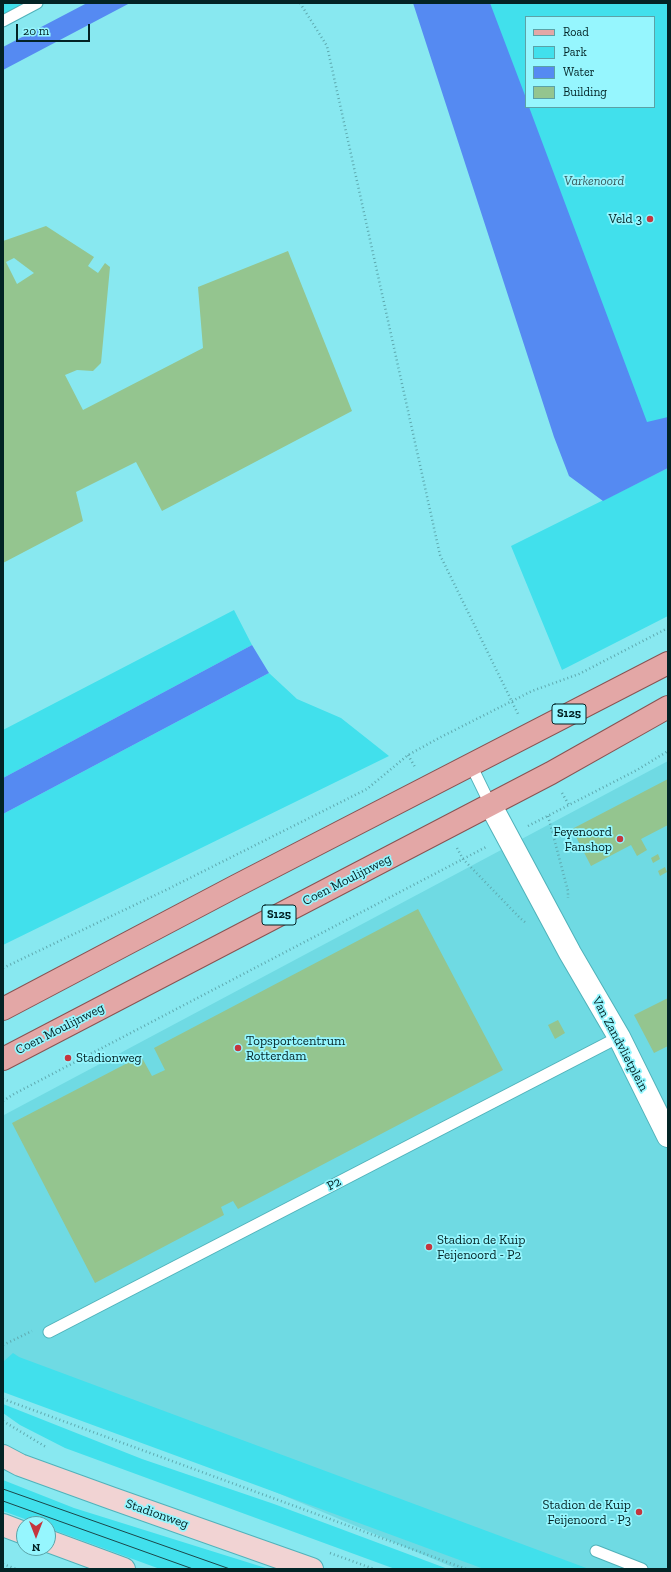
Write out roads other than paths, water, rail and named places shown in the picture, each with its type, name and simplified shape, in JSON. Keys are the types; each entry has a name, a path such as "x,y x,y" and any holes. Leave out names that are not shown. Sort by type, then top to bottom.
{"main road":[{"name":"S125","path":"3,1009 668,663"},
{"name":"Coen Moulijnweg","path":"3,1059 551,773 668,707"},
{"name":"Stadionweg","path":"3,1456 20,1465 312,1569"},
{"path":"3,1525 16,1530"},
{"path":"56,1544 124,1569"}],"street":[{"name":"Van Zandvlietplein","path":"490,804 570,953 619,1037 668,1136"}],"lane":[{"path":"3,21 37,3"},
{"path":"471,765 490,804"},
{"name":"P2","path":"49,1332 619,1037"},
{"path":"596,1552 642,1569"}],"water":[{"path":"87,3 130,3 3,70 3,47"},
{"path":"413,3 490,3 525,95 525,108 529,108 647,422 668,417 668,468 603,501 569,476 554,437"},
{"path":"252,645 269,673 3,814 3,778"}],"tram line":[{"path":"3,1489 230,1569"},
{"path":"3,1501 193,1569"}],"place":[{"name":"Veld 3","path":"650,219"},
{"name":"Feyenoord Fanshop","path":"620,839"},
{"name":"Topsportcentrum Rotterdam","path":"238,1048"},
{"name":"Stadionweg","path":"68,1058"},
{"name":"Stadion de Kuip Feijenoord - P2","path":"429,1247"},
{"name":"Stadion de Kuip Feijenoord - P3","path":"639,1512"}],"park label":[{"name":"Varkenoord","path":"594,181"}]}
